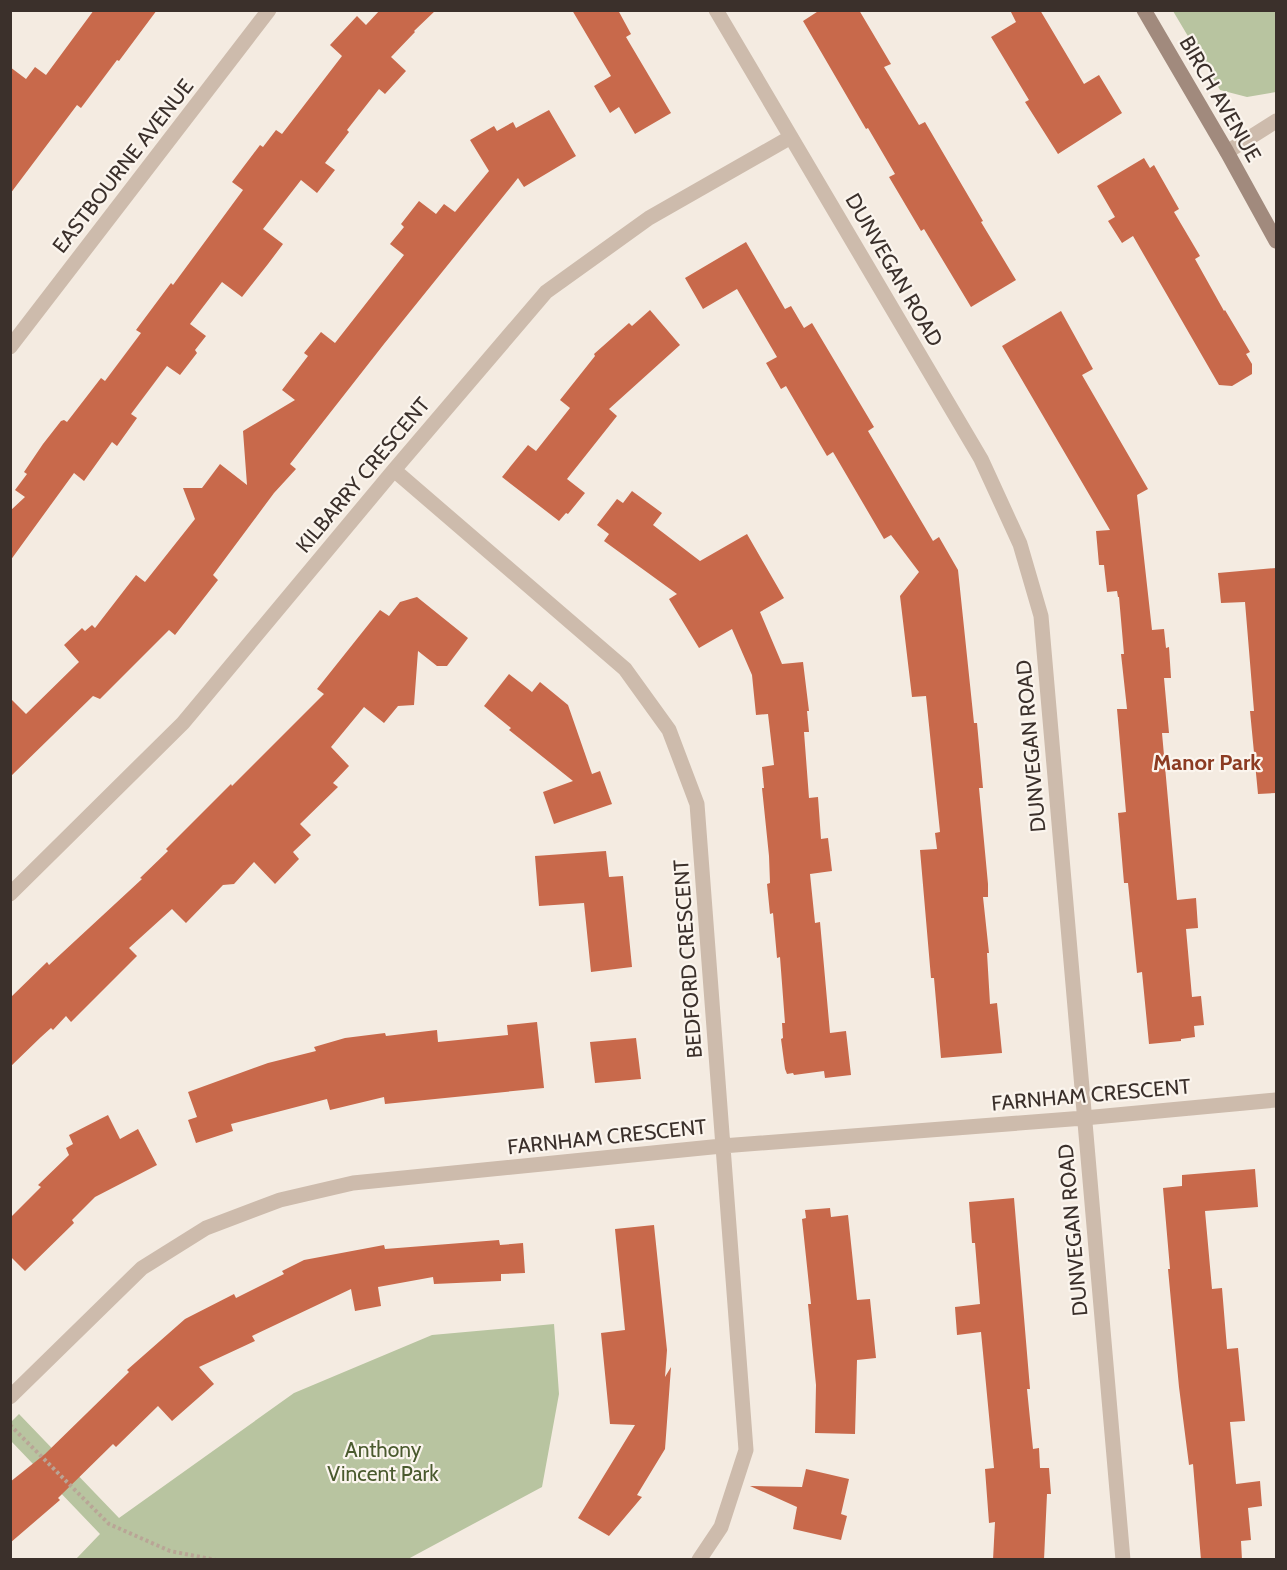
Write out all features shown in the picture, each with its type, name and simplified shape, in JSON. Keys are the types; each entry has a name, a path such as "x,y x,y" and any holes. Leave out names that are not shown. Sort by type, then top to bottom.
{"street":[{"name":"EASTBOURNE AVENUE","path":"10,347 269,10"},
{"name":"DUNVEGAN ROAD","path":"716,10 981,459 1020,544 1041,616 1123,1560"},
{"name":"BIRCH AVENUE","path":"1144,10 1276,241"},
{"path":"1227,152 1276,122"},
{"name":"KILBARRY CRESCENT","path":"10,894 183,723 546,292 649,218 791,137"},
{"name":"BEDFORD CRESCENT","path":"394,470 625,669 669,730 697,804 746,1450 721,1527 699,1560"},
{"name":"FARNHAM CRESCENT","path":"10,1397 142,1268 206,1228 280,1200 353,1183 722,1146 1084,1118 1276,1100"}],"path":[{"path":"10,1425 109,1524 171,1551 216,1560"}],"green space":[{"path":"1173,11 1276,11 1276,92 1247,97 1220,90"},
{"name":"Anthony Vincent Park","path":"554,1324 559,1394 542,1487 408,1559 76,1559 100,1534 11,1441 11,1422 19,1414 119,1518 294,1393 432,1335"}],"building":[{"path":"94,10 157,10 81,108 77,105 10,194 10,67 26,79 35,67 46,75"},
{"path":"380,10 436,10 391,57 406,71 385,94 379,89 347,130 349,132 325,163 335,170 317,193 301,180 263,229 283,244 268,264 242,297 222,282 190,324 206,336 195,350 197,353 180,375 167,366 131,414 137,418 117,446 112,442 84,481 74,473 10,561 10,511 25,497 15,490 27,474 24,472 61,421 67,422 101,378 105,381 141,333 136,330 171,283 173,285 243,190 232,182 260,145 263,147 276,130 282,134 342,56 330,45 357,16 366,25"},
{"path":"572,10 618,10 631,34 626,37 671,113 635,134 619,107 610,113 594,86 611,76"},
{"path":"820,10 859,10 891,64 884,67 919,125 925,122 1016,280 971,307 924,229 921,231 889,177 895,174 803,21"},
{"path":"1010,10 1040,10 1084,84 1099,75 1122,113 1058,154 1025,102 1029,100 991,37 1016,22"},
{"path":"549,110 576,156 524,187 518,178 290,464 296,469 274,493 213,575 218,580 175,635 169,630 100,699 93,696 10,777 10,698 26,714 79,662 64,645 82,628 85,631 92,625 95,628 136,575 145,582 195,519 183,488 202,488 220,464 247,485 243,431 295,400 282,390 308,356 304,353 321,332 335,343 404,255 390,244 404,227 401,224 419,201 436,214 444,204 455,212 489,171 470,140 494,126 497,131 513,122 516,128"},
{"path":"1144,158 1150,168 1154,165 1179,209 1174,212 1200,256 1195,259 1250,352 1246,354 1252,364 1252,374 1232,386 1219,385 1133,236 1122,243 1108,221 1115,217 1097,186"},
{"path":"746,242 785,309 791,306 804,328 812,323 874,427 868,431 933,541 939,537 958,570 983,788 979,788 988,884 988,897 983,897 989,953 987,953 990,1004 997,1003 1002,1053 941,1058 934,978 931,978 920,850 937,849 935,833 940,832 926,696 912,697 900,596 919,572 891,535 884,539 833,452 827,456 786,386 781,389 766,363 777,357 737,289 703,309 685,278"},
{"path":"650,310 680,345 609,409 617,416 567,479 585,493 568,514 566,513 559,521 502,477 528,445 536,451 570,408 560,400 595,356 594,354 629,323 632,326"},
{"path":"1061,311 1093,369 1082,375 1148,489 1137,495 1152,630 1164,629 1166,648 1169,647 1171,678 1164,678 1169,733 1162,733 1177,900 1196,898 1198,928 1186,929 1192,997 1201,996 1204,1025 1194,1026 1195,1037 1181,1039 1181,1041 1149,1044 1142,972 1137,973 1128,883 1124,883 1118,813 1126,812 1117,709 1127,709 1121,654 1124,654 1119,597 1117,591 1107,592 1104,565 1099,565 1096,531 1110,530 1002,346"},
{"path":"632,491 662,513 653,525 700,561 747,534 784,598 760,612 782,664 803,662 809,711 807,711 809,732 804,732 809,798 818,797 821,839 828,838 832,871 810,874 815,923 820,922 830,1033 846,1031 851,1075 825,1078 824,1071 794,1075 793,1073 787,1074 785,1069 781,1039 783,1038 782,1023 785,1023 780,957 777,958 773,913 770,914 767,884 770,883 769,856 762,788 764,788 762,767 774,765 768,714 756,715 752,675 732,629 699,648 669,599 677,594 604,541 609,534 597,525 617,499 623,503"},
{"path":"1276,568 1276,793 1258,794 1250,711 1254,711 1245,602 1221,603 1218,573"},
{"path":"417,597 468,638 447,666 437,666 418,651 414,705 398,706 384,723 364,707 331,747 349,766 333,783 338,787 300,824 311,835 293,852 299,859 275,884 254,862 234,884 223,885 186,923 172,909 129,948 137,956 71,1022 66,1016 10,1067 10,998 47,962 49,965 142,879 140,878 168,851 166,849 324,694 317,689 380,610 389,616 400,602"},
{"path":"509,674 532,692 540,682 568,705 592,774 600,771 612,804 554,824 543,792 573,781 509,730 511,728 484,706"},
{"path":"606,851 609,877 623,876 632,967 591,972 584,903 539,906 535,856"},
{"path":"537,1022 544,1088 385,1104 384,1097 330,1110 327,1099 231,1124 233,1131 196,1143 188,1120 197,1117 188,1092 268,1063 316,1051 314,1047 345,1038 437,1030 438,1042 508,1035 507,1025"},
{"path":"636,1038 641,1079 595,1083 590,1042"},
{"path":"108,1115 120,1139 138,1129 157,1165 95,1197 72,1220 74,1223 25,1271 10,1256 10,1218 41,1187 38,1185 69,1155 66,1148 73,1144 69,1135"},
{"path":"1255,1169 1258,1207 1205,1211 1212,1289 1222,1288 1227,1349 1238,1348 1245,1421 1230,1422 1236,1484 1260,1481 1262,1506 1248,1508 1251,1540 1241,1541 1242,1560 1201,1560 1193,1464 1189,1465 1179,1387 1163,1188 1182,1186 1182,1175"},
{"path":"1014,1198 1033,1449 1039,1448 1040,1468 1049,1468 1051,1494 1047,1494 1044,1560 993,1560 995,1522 989,1523 985,1469 994,1468 981,1332 957,1335 955,1307 980,1304 969,1202"},
{"path":"830,1208 831,1217 848,1215 857,1300 870,1299 876,1358 857,1360 855,1434 815,1433 816,1385 808,1304 811,1304 802,1219 806,1218 805,1210"},
{"path":"654,1225 667,1350 665,1377 671,1367 665,1449 637,1495 642,1497 609,1536 578,1518 635,1425 610,1424 601,1333 625,1330 615,1229"},
{"path":"499,1240 500,1245 523,1243 525,1273 501,1274 501,1281 434,1284 433,1277 378,1287 381,1306 355,1311 351,1289 252,1336 255,1341 199,1367 214,1384 172,1421 158,1406 116,1447 113,1444 58,1498 60,1500 10,1543 10,1482 45,1454 129,1372 127,1370 185,1319 234,1294 236,1298 284,1274 282,1271 304,1260 384,1245 385,1249"},
{"path":"806,1469 849,1479 841,1514 847,1516 841,1540 793,1529 797,1507 750,1486 802,1487"}],"district":[{"name":"Manor Park","path":"1207,762"}]}
